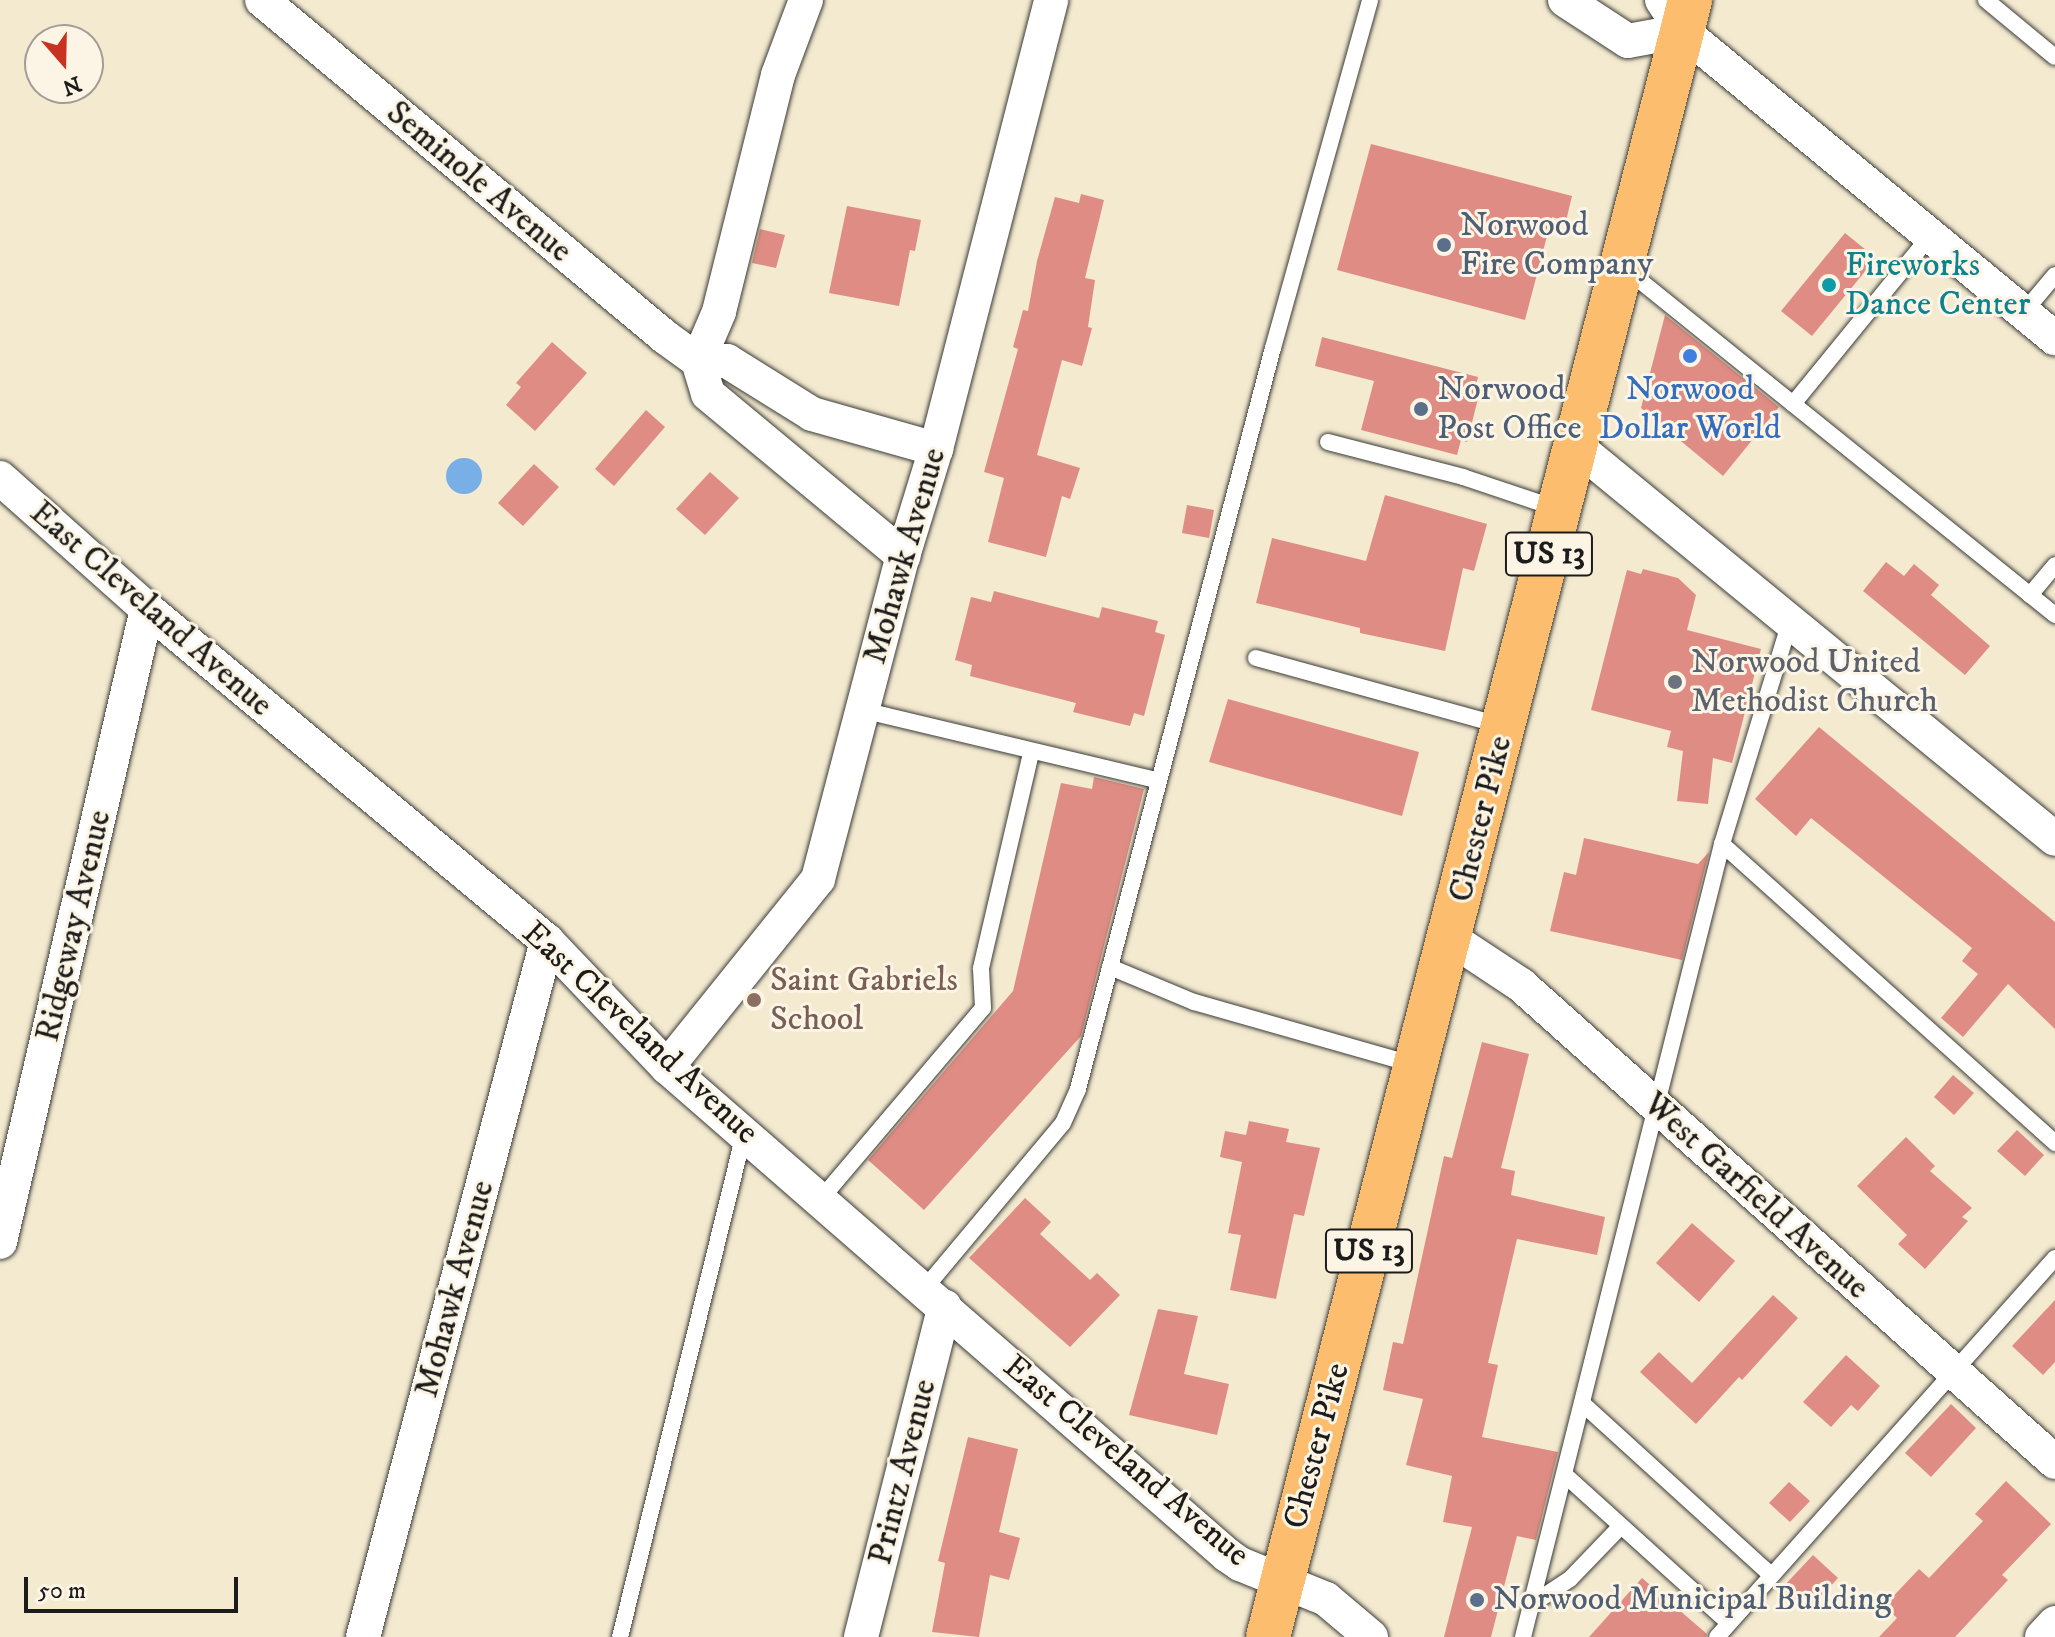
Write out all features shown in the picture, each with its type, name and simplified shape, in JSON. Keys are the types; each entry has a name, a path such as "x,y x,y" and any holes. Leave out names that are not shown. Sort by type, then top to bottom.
{"main road":[{"name":"Chester Pike","path":"1268,1637 1577,447 1622,266 1678,10"}],"street":[{"name":"Seminole Avenue","path":"262,0 665,337 698,361 727,361 812,414 936,449"},
{"path":"806,0 778,75 719,312 698,361 708,394 903,556"},
{"name":"Mohawk Avenue","path":"667,1067 818,879 903,556 936,449 1051,0"},
{"path":"1565,0 1628,41 1678,10 1931,235 2055,338"},
{"path":"1577,447 2055,839"},
{"name":"East Cleveland Avenue","path":"0,478 147,609 547,941 667,1067 935,1297 1227,1555 1240,1564 1326,1599 1371,1637"},
{"name":"Ridgeway Avenue","path":"0,1242 147,609"},
{"name":"West Garfield Avenue","path":"1450,938 1521,985 2055,1462"},
{"name":"Mohawk Avenue","path":"363,1637 547,941"},
{"name":"Printz Avenue","path":"861,1637 935,1297"},
{"path":"2042,1637 2055,1623"}],"lane":[{"path":"935,1297 1063,1123 1078,1089 1370,0"},
{"path":"1986,0 2055,57"},
{"path":"1793,404 1931,235"},
{"path":"1622,266 2055,615"},
{"path":"2024,312 2055,275"},
{"path":"1328,442 1463,477 1560,510"},
{"path":"2030,595 2055,565"},
{"path":"1523,1637 1722,844 1790,622"},
{"path":"1256,658 1505,726"},
{"path":"862,710 1031,753 1159,781"},
{"path":"820,1200 983,1008 981,968 1031,753"},
{"path":"1722,844 2055,1143"},
{"path":"1110,967 1207,1006 1418,1066"},
{"path":"620,1637 744,1132"},
{"path":"1717,1637 2055,1258"},
{"path":"1583,1404 1771,1575"},
{"path":"1565,1475 1729,1623"},
{"path":"1532,1604 1570,1579 1620,1527"}],"water":[{"path":"464,458 476,464 482,476 476,488 464,494 452,488 446,476 452,464"}],"building":[{"name":"Norwood Fire Company","path":"1371,144 1572,196 1566,221 1552,217 1525,320 1337,270"},
{"path":"1081,194 1104,200 1085,278 1095,280 1088,327 1092,328 1082,366 1062,360 1037,455 1080,468 1070,499 1062,496 1046,557 988,542 1004,478 984,472 1018,349 1013,347 1023,310 1028,311 1037,261 1055,197 1079,203"},
{"path":"847,206 921,220 915,251 910,250 899,306 829,293"},
{"path":"760,229 785,235 776,268 752,263"},
{"name":"Fireworks Dance Center","path":"1845,233 1876,258 1812,336 1781,311"},
{"name":"Norwood Dollar World","path":"1665,315 1779,407 1723,476 1641,408"},
{"name":"Norwood Post Office","path":"1322,337 1478,377 1476,385 1481,387 1467,442 1461,440 1457,455 1361,430 1374,381 1315,366"},
{"path":"552,342 587,373 535,431 506,405 521,387 516,383"},
{"path":"646,410 665,427 614,486 595,469"},
{"path":"534,464 559,487 523,526 498,503"},
{"path":"710,472 739,498 705,535 676,509"},
{"path":"1385,495 1487,524 1474,571 1463,568 1445,651 1360,633 1360,628 1256,603 1272,538 1366,561"},
{"path":"1187,505 1214,510 1209,538 1182,533"},
{"path":"1886,562 1904,576 1914,564 1939,585 1931,595 1990,646 1965,675 1863,591"},
{"name":"Norwood United Methodist Church","path":"1643,569 1678,578 1696,595 1687,630 1761,649 1732,763 1713,758 1708,804 1677,801 1683,751 1667,747 1671,731 1591,710 1627,570 1641,574"},
{"path":"994,591 1099,618 1102,607 1158,621 1155,632 1165,635 1144,716 1134,713 1130,726 1073,712 1076,703 970,676 972,665 955,660 971,597 991,602"},
{"path":"1228,699 1419,752 1402,816 1209,762"},
{"path":"1819,727 2055,922 2055,1029 2008,984 1963,1037 1941,1018 1978,974 1962,961 1972,948 1811,818 1796,836 1755,799"},
{"path":"1094,777 1144,789 1081,1036 924,1210 868,1160 1013,991 1061,783 1092,789"},
{"path":"1584,838 1698,864 1709,852 1682,960 1550,931 1564,872 1576,875"},
{"path":"1482,1042 1529,1054 1501,1168 1515,1171 1511,1195 1605,1217 1597,1255 1517,1239 1488,1363 1498,1365 1482,1437 1558,1452 1536,1540 1517,1536 1491,1637 1444,1637 1472,1527 1443,1522 1452,1476 1406,1465 1423,1399 1383,1390 1393,1342 1403,1344 1444,1156 1452,1158"},
{"path":"1953,1075 1974,1093 1954,1115 1934,1097"},
{"path":"1249,1121 1289,1129 1286,1142 1320,1148 1304,1216 1294,1214 1276,1299 1230,1290 1241,1235 1228,1233 1242,1162 1220,1157 1225,1131 1246,1135"},
{"path":"2017,1130 2044,1155 2025,1176 1997,1151"},
{"path":"1906,1137 1935,1166 1930,1171 1972,1208 1962,1217 1968,1221 1925,1269 1898,1244 1907,1235 1857,1186"},
{"path":"1025,1198 1051,1222 1040,1234 1090,1280 1097,1273 1120,1295 1070,1347 969,1258"},
{"path":"1692,1223 1735,1261 1699,1302 1656,1263"},
{"path":"1773,1295 1798,1318 1742,1380 1739,1377 1696,1424 1640,1372 1659,1352 1692,1383"},
{"path":"2055,1300 2055,1362 2043,1375 2012,1346"},
{"path":"1158,1309 1198,1316 1184,1374 1229,1384 1217,1435 1129,1415"},
{"path":"1846,1355 1880,1386 1858,1411 1851,1405 1831,1427 1803,1402"},
{"path":"1951,1404 1976,1428 1931,1477 1905,1453"},
{"path":"968,1437 1018,1449 999,1532 1020,1538 1009,1580 990,1575 979,1637 932,1632 945,1563 938,1561"},
{"path":"2006,1481 2051,1524 2002,1575 2008,1580 1955,1637 1879,1637 1897,1618 1884,1606 1919,1569 1929,1578 1983,1521 1975,1514"},
{"path":"1789,1482 1810,1501 1790,1522 1769,1503"},
{"path":"1813,1555 1838,1578 1808,1611 1782,1588"},
{"path":"1642,1578 1707,1634 1706,1637 1589,1637"}],"place":[{"name":"Norwood Fire Company","path":"1444,245"},
{"name":"Fireworks Dance Center","path":"1829,285"},
{"name":"Norwood Dollar World","path":"1690,356"},
{"name":"Norwood Post Office","path":"1421,409"},
{"name":"Norwood United Methodist Church","path":"1675,682"},
{"name":"Saint Gabriels School","path":"754,1000"},
{"name":"Norwood Municipal Building","path":"1477,1600"}]}
